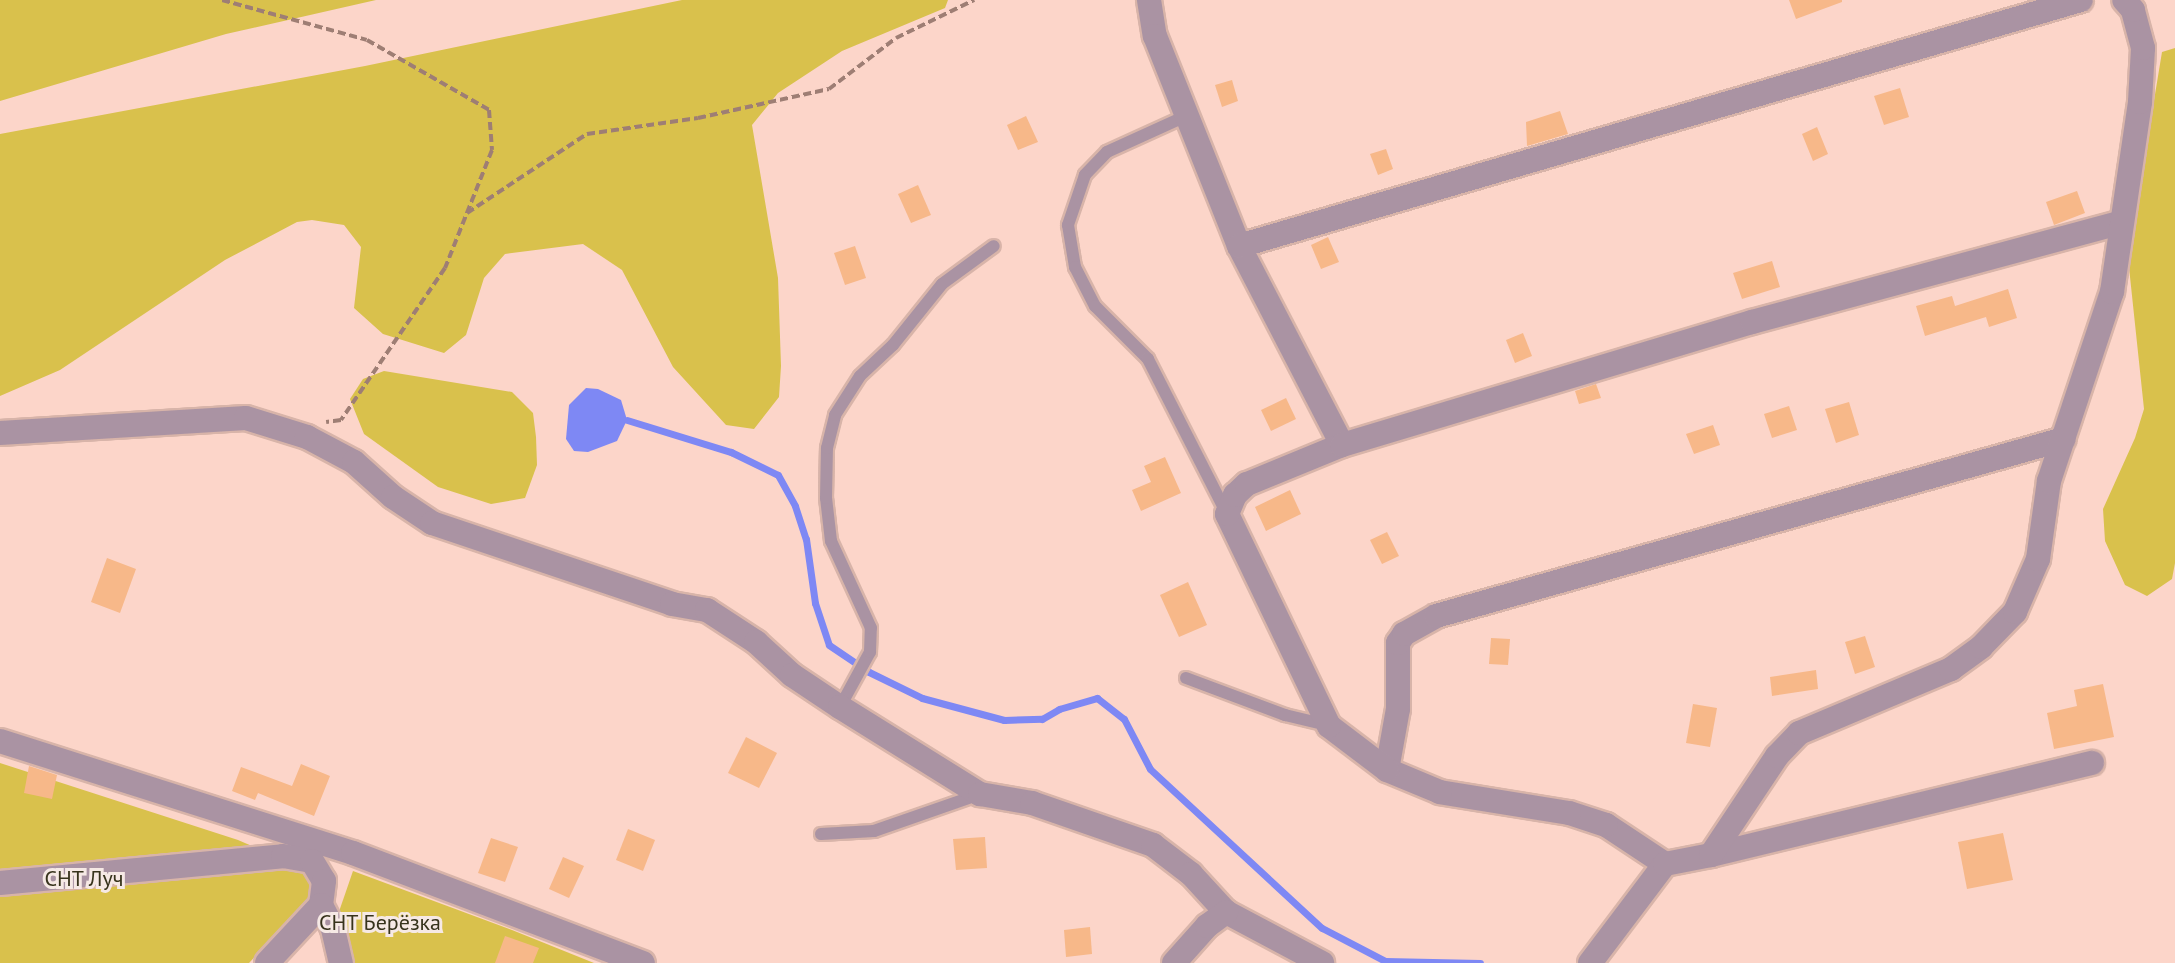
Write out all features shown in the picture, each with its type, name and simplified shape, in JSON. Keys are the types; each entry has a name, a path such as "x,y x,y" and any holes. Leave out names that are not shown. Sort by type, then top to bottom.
{"street":[{"path":"1149,0 1155,36 1186,116 1201,144 1239,246 1342,445"},
{"path":"1239,246 2081,0"},
{"path":"1711,855 1777,756 1799,733 1951,669 1981,647 2015,612 2038,559 2049,481 2112,292 2140,102 2143,48 2133,10 2124,0"},
{"path":"1665,864 1606,825 1569,813 1440,792 1387,770 1329,726 1227,514 1235,495 1247,484 1342,445 1752,322 2120,223"},
{"path":"0,433 246,418 307,437 354,462 393,497 432,523 658,599 707,610 756,642 792,675 980,794 1032,803 1153,845 1191,874 1226,912 1322,963"},
{"path":"1387,770 1398,709 1398,643 1404,634 1436,616 2064,439"},
{"path":"0,741 353,853 643,963"},
{"path":"1590,963 1665,864 2092,763"},
{"path":"0,883 283,856 312,861 324,881 321,905 333,929 341,963"},
{"path":"267,963 321,905"},
{"path":"1174,963 1207,926 1226,912"}],"lane":[{"path":"1186,116 1107,152 1085,175 1068,225 1075,267 1095,306 1148,359 1227,514"},
{"path":"840,707 870,652 871,628 831,541 826,498 827,448 835,415 860,376 893,345 942,284 994,246"},
{"path":"1186,678 1285,715 1329,726"},
{"path":"821,834 874,831 980,794"}],"path":[{"path":"222,0 367,40 489,110 492,150 445,268 341,420 280,429"},
{"path":"467,213 587,134 698,118 829,89 896,38 974,0"}],"green space":[{"path":"0,0 376,0 226,34 0,101"},
{"path":"682,0 948,0 945,8 842,51 778,93 752,125 778,278 781,366 779,397 754,429 726,425 673,367 622,270 583,244 505,254 484,278 466,335 444,353 383,334 354,308 361,247 344,225 312,220 297,222 225,260 60,370 0,396 0,134 365,66"},
{"path":"2175,48 2175,563 2172,579 2147,596 2125,585 2105,541 2103,509 2135,438 2144,409 2128,258 2162,52"},
{"path":"384,371 512,392 533,413 536,437 537,465 525,498 491,504 438,487 364,434 350,399 363,379"},
{"name":"СНТ Луч","path":"0,763 238,840 305,869 313,882 310,898 249,963 0,963"},
{"name":"СНТ Берёзка","path":"353,871 594,963 341,963 333,929"}],"water":[{"path":"586,388 598,389 621,400 627,420 617,441 588,452 574,451 566,439 569,405"}],"building":[{"path":"1789,0 1842,0 1842,2 1796,19"},
{"path":"1232,80 1238,101 1222,107 1215,85"},
{"path":"1900,88 1909,117 1884,125 1874,96"},
{"path":"1560,111 1568,134 1527,146 1526,122"},
{"path":"1026,116 1038,142 1018,150 1007,125"},
{"path":"1817,127 1828,154 1813,161 1802,134"},
{"path":"1386,149 1393,169 1378,175 1370,154"},
{"path":"918,185 931,215 911,223 898,194"},
{"path":"2077,191 2085,213 2054,225 2046,202"},
{"path":"1328,237 1339,262 1321,269 1311,245"},
{"path":"855,246 866,278 845,285 834,253"},
{"path":"1772,261 1780,287 1742,299 1733,273"},
{"path":"2008,289 2017,318 1989,327 1986,317 1925,336 1916,306 1952,296 1955,306"},
{"path":"1523,333 1532,356 1515,363 1506,340"},
{"path":"1596,384 1601,398 1579,404 1575,391"},
{"path":"1286,398 1296,419 1271,431 1261,410"},
{"path":"1849,402 1859,435 1836,443 1825,409"},
{"path":"1789,406 1797,430 1772,438 1764,414"},
{"path":"1713,425 1720,445 1694,454 1686,434"},
{"path":"1165,457 1181,493 1141,511 1132,490 1151,482 1144,466"},
{"path":"1290,490 1301,514 1266,531 1255,507"},
{"path":"1387,532 1399,556 1382,564 1370,540"},
{"path":"107,558 136,569 120,613 91,602"},
{"path":"1188,582 1207,625 1179,637 1160,595"},
{"path":"1865,636 1875,667 1855,674 1845,642"},
{"path":"1491,638 1510,639 1508,665 1489,664"},
{"path":"1816,670 1818,689 1772,696 1770,677"},
{"path":"2103,684 2114,737 2054,749 2047,713 2077,706 2074,690"},
{"path":"1693,704 1717,708 1710,747 1686,743"},
{"path":"746,737 777,753 759,788 728,773"},
{"path":"301,764 330,776 314,816 258,793 255,800 232,791 241,767 292,786"},
{"path":"29,766 57,775 52,799 24,793"},
{"path":"628,829 655,840 643,871 616,860"},
{"path":"2003,833 2013,880 1967,889 1958,842"},
{"path":"985,837 987,868 956,870 953,839"},
{"path":"491,838 518,847 505,882 478,873"},
{"path":"563,857 584,866 569,898 549,889"},
{"path":"1090,927 1092,954 1066,957 1064,930"},
{"path":"505,936 539,948 533,963 495,963"}],"waterway":[{"path":"627,420 731,452 778,475 795,506 806,539 815,603 829,645 869,672 922,698 1004,720 1042,719 1059,709 1097,698 1124,719 1150,769 1322,928 1385,961 1480,963"}]}
